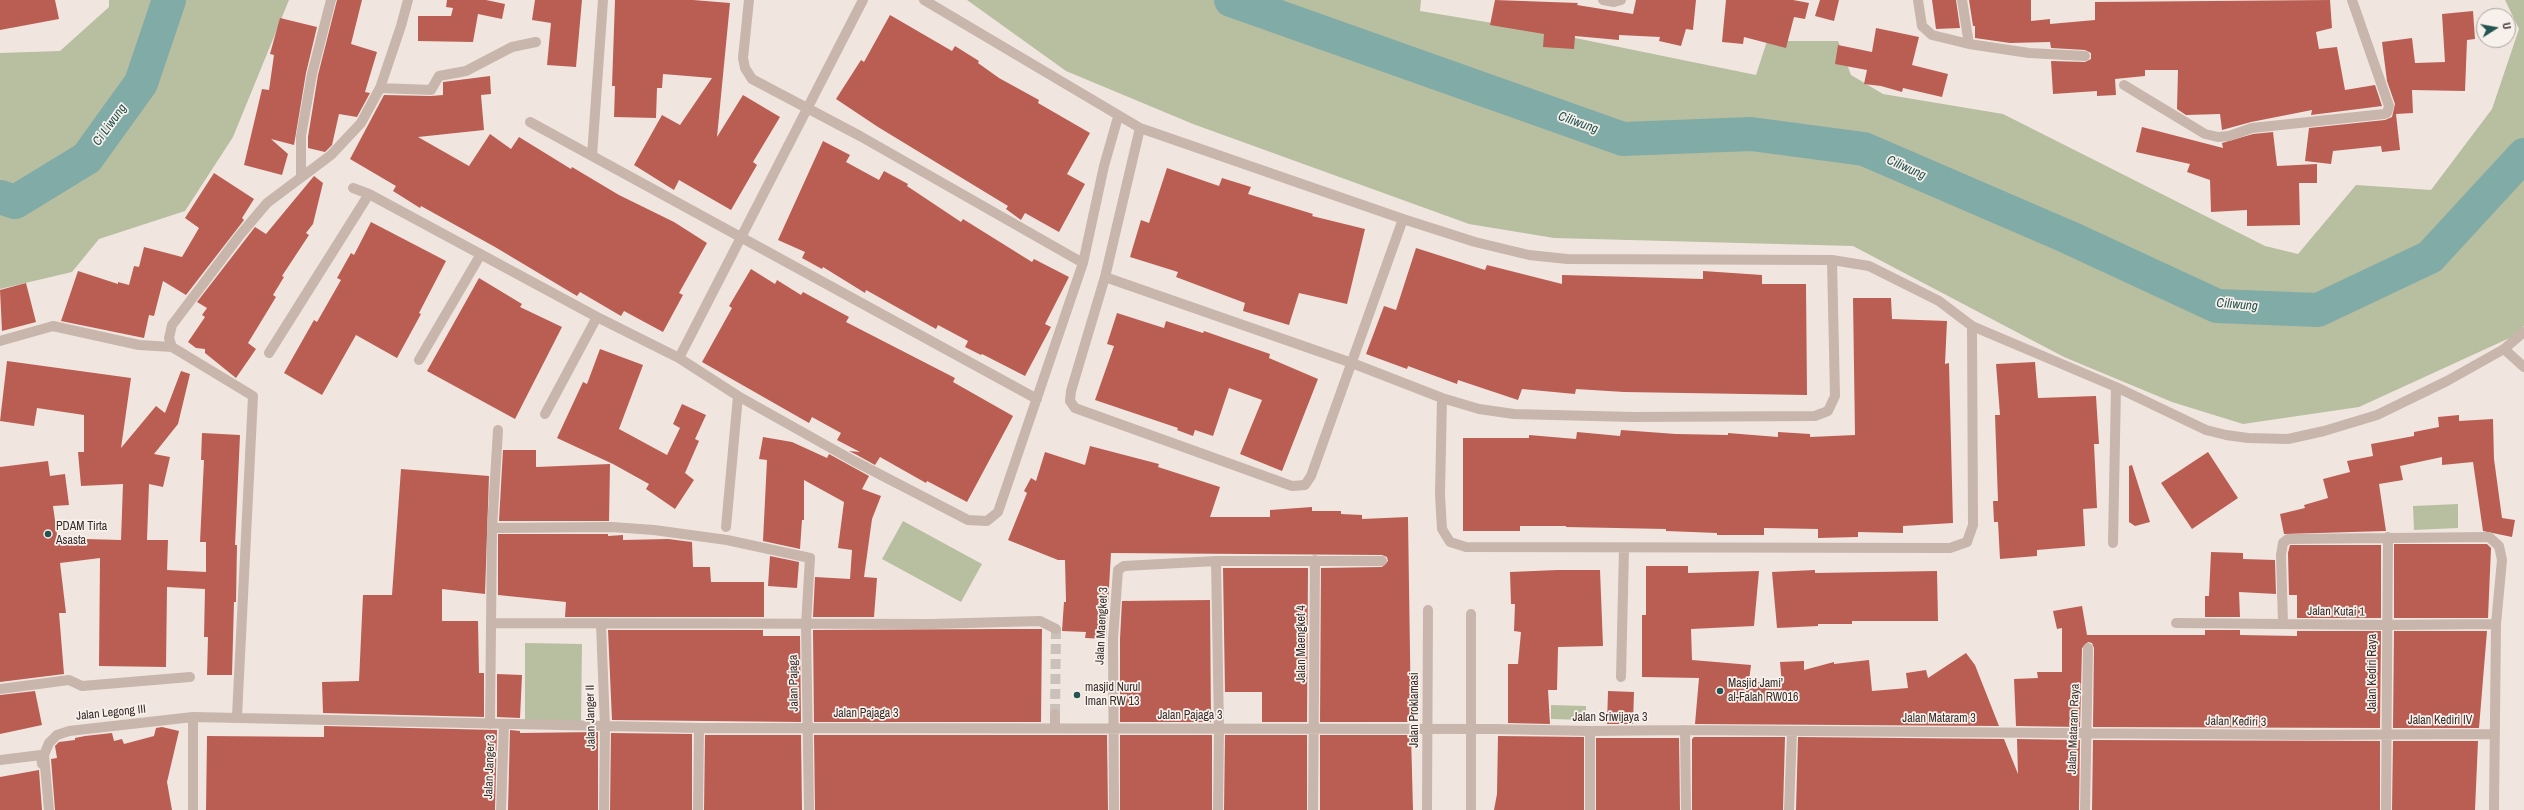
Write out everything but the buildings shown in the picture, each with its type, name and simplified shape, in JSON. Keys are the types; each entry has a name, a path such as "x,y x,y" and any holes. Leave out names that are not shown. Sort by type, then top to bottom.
{"street":[{"path":"301,178 301,136 312,74 331,0"},
{"path":"172,347 169,338 172,325 240,235 267,203 331,155 361,123 380,88 401,26 408,0"},
{"path":"592,156 603,0"},
{"path":"749,0 743,58 745,68 752,79 806,107 1083,263"},
{"path":"679,358 806,107 863,0"},
{"path":"924,0 1118,117 1140,128 1403,219 1475,242 1529,256 1559,258 1832,260 1869,266 1906,282 1939,301 1972,326 2116,387 2206,430 2248,438 2288,439 2324,431 2377,415 2447,381 2504,349 2522,336"},
{"path":"1603,0 1614,2 1621,0"},
{"path":"1918,0 1922,26 1927,32 1942,38 1968,44 2029,53 2085,56"},
{"path":"1962,0 1968,44"},
{"path":"2124,85 2200,131 2218,137 2229,136 2252,128 2387,113 2389,106 2352,0"},
{"path":"380,88 431,90 439,76 466,71 512,47 536,42"},
{"path":"353,188 369,194 597,317 679,358 738,396 854,461 968,520 987,521 998,512 1083,263 1104,166 1118,117"},
{"path":"530,122 1037,399"},
{"path":"1140,128 1104,277 1071,391 1070,401 1075,408 1292,486 1304,485 1311,476 1403,219"},
{"path":"268,353 369,194"},
{"path":"419,360 481,254"},
{"path":"1104,277 1352,363 1442,398 1479,409 1514,414 1634,417 1815,416 1828,411 1835,396 1832,260"},
{"path":"545,414 597,317"},
{"path":"0,341 53,326 139,345 172,347 253,396 237,716"},
{"path":"1442,398 1440,495 1442,529 1450,542 1466,547 1950,548 1966,542 1973,525 1972,326"},
{"path":"2504,349 2524,366"},
{"path":"2112,544 2116,387"},
{"path":"726,527 738,396"},
{"path":"490,724 493,623 492,528 498,430"},
{"name":"Jalan Pajaga","path":"492,528 612,527 654,530 727,540 808,557 811,560 806,624 809,810"},
{"name":"Jalan Kediri Raya","path":"2386,810 2385,734 2388,537"},
{"path":"2283,624 2281,555 2283,543 2288,539 2489,537 2499,546 2502,560 2496,624 2494,810"},
{"path":"1621,677 1624,548"},
{"name":"Jalan Maengket 4","path":"1313,810 1315,560"},
{"path":"1218,810 1219,728 1216,561 1382,561"},
{"name":"Jalan Maengket 3","path":"1114,810 1113,639 1118,570 1124,566 1216,561"},
{"name":"Jalan Proklamasi","path":"1427,810 1428,610"},
{"path":"1471,614 1471,810"},
{"path":"493,623 806,624 1040,621 1056,629"},
{"name":"Jalan Kutai 1","path":"2176,623 2386,625 2496,624"},
{"name":"Jalan Janger II","path":"601,624 604,726 604,810"},
{"name":"Jalan Mataram Raya","path":"2085,810 2088,648"},
{"path":"0,689 69,680 82,686 190,677"},
{"path":"1055,714 1055,728"},
{"name":"Jalan Legong III","path":"48,810 44,755 49,744 57,735 69,730 194,717 237,716 504,724"},
{"path":"193,810 194,717"},
{"name":"Jalan Pajaga 3","path":"504,724 699,728 1428,729"},
{"name":"Jalan Janger 3","path":"501,810 504,724"},
{"path":"698,810 699,728"},
{"name":"Jalan Sriwijaya 3","path":"1428,729 1590,732 1685,730 1792,732"},
{"path":"1685,730 1686,810"},
{"path":"1590,732 1590,810"},
{"path":"1789,810 1792,732"},
{"name":"Jalan Mataram 3","path":"1792,732 2087,733"},
{"name":"Jalan Kediri 3","path":"2087,733 2385,734"},
{"name":"Jalan Kediri IV","path":"2385,734 2495,734"},
{"path":"0,760 41,755 48,810"}],"green space":[{"path":"109,0 289,0 233,137 185,211 99,239 72,272 0,289 0,53 60,51 109,7"},
{"path":"967,0 1421,0 1420,11 1541,31 1756,75 1767,41 1838,41 1851,75 1883,94 2003,114 2265,246 2298,254 2356,185 2431,190 2492,109 2513,48 2516,48 2516,38 2519,29 2516,23 2516,8 2509,8 2505,0 2524,0 2524,326 2514,336 2359,407 2243,424 2172,402 2064,357 1853,246 1554,238 1469,224 1193,124 1066,71"},
{"path":"2458,504 2458,528 2414,530 2413,506"},
{"path":"903,521 982,564 961,602 882,559"},
{"path":"525,643 582,644 581,724 525,724"},
{"path":"1551,705 1586,706 1586,720 1551,719"}],"waterway":[{"name":"Ci Liwung","path":"0,197 15,202 87,158 141,83 169,0"},
{"name":"Ciliwung","path":"1231,0 1623,139 1751,134 1864,149 2068,237 2217,306 2318,310 2430,257 2524,155"}],"tunnel":[{"path":"1055,714 1056,629"}],"place":[{"name":"PDAM Tirta Asasta","path":"48,534"},
{"name":"Masjid Jami' al-Falah RW016","path":"1720,691"},
{"name":"masjid Nurul Iman RW 13","path":"1077,695"}]}
